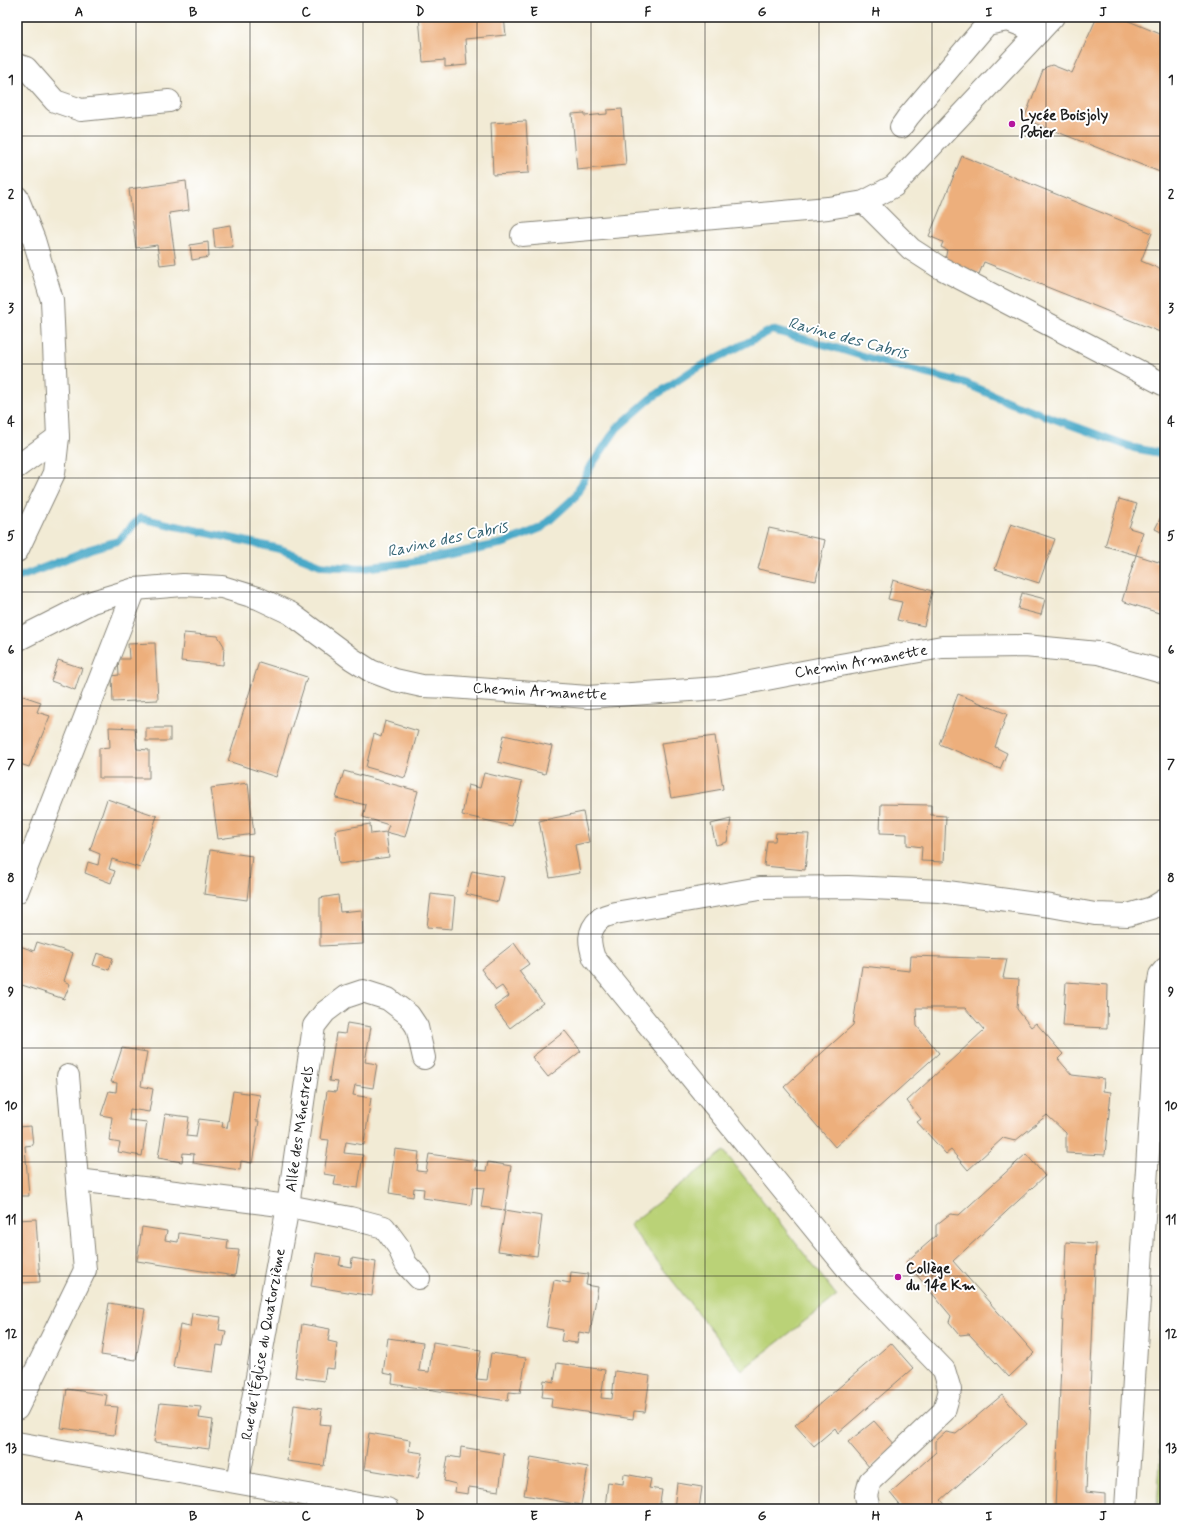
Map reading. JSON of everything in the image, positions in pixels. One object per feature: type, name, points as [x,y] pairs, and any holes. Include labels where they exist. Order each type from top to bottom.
[{"type":"street","points":[[901,128],[987,24],[1008,20],[1046,24]]},
{"type":"street","points":[[522,235],[828,208],[864,202],[894,186],[1046,24]]},
{"type":"street","points":[[17,65],[26,68],[55,101],[82,110],[169,101]]},
{"type":"street","points":[[17,197],[34,240],[52,300],[58,437],[54,473],[17,551]]},
{"type":"street","points":[[864,202],[911,249],[939,267],[1165,385]]},
{"type":"street","points":[[17,467],[58,437]]},
{"type":"street","name":"Chemin Armanette","points":[[17,640],[92,602],[135,589],[191,585],[222,587],[258,598],[290,613],[352,660],[371,671],[395,680],[422,686],[588,697],[719,688],[942,647],[1025,646],[1098,653],[1165,672]]},
{"type":"street","points":[[18,889],[135,589]]},
{"type":"street","points":[[869,1509],[866,1496],[870,1481],[944,1411],[950,1390],[944,1370],[854,1277],[594,958],[589,943],[592,930],[600,918],[615,913],[760,888],[848,887],[940,891],[1108,915],[1128,915],[1152,908],[1165,900]]},
{"type":"street","points":[[1126,1509],[1158,990],[1160,975],[1165,969]]},
{"type":"street","name":"Allée des Ménestrels","points":[[78,1180],[288,1206],[314,1026],[325,1012],[345,997],[363,991],[388,999],[409,1015],[417,1027],[424,1058]]},
{"type":"street","points":[[17,1409],[85,1270],[68,1076]]},
{"type":"street","points":[[288,1206],[350,1218],[384,1228],[398,1246],[406,1264],[419,1278]]},
{"type":"street","name":"Rue de l'Église du Quatorzième","points":[[238,1482],[288,1206]]},
{"type":"street","points":[[17,1443],[387,1509]]},
{"type":"green space","points":[[724,1151],[837,1296],[742,1370],[629,1225]]},
{"type":"green space","points":[[1165,1386],[1165,1509],[1157,1509]]},
{"type":"building","points":[[419,17],[504,17],[506,35],[465,39],[467,65],[445,67],[445,60],[423,62]]},
{"type":"building","points":[[1097,17],[1119,17],[1165,36],[1165,174],[1024,119],[1043,70],[1052,65],[1072,73]]},
{"type":"building","points":[[622,109],[626,165],[577,170],[572,114],[585,113],[585,116],[607,114],[607,110]]},
{"type":"building","points":[[526,121],[529,173],[493,175],[491,123]]},
{"type":"building","points":[[962,156],[1152,233],[1141,261],[1165,271],[1165,334],[984,262],[979,274],[945,260],[947,250],[941,247],[943,242],[929,236]]},
{"type":"building","points":[[186,181],[189,210],[169,213],[176,263],[160,265],[157,245],[136,248],[129,189]]},
{"type":"building","points":[[230,225],[233,247],[215,248],[213,228]]},
{"type":"building","points":[[208,242],[209,257],[192,260],[190,245]]},
{"type":"building","points":[[1119,499],[1137,504],[1129,528],[1143,532],[1136,555],[1105,546]]},
{"type":"building","points":[[1162,515],[1165,516],[1165,534],[1155,529]]},
{"type":"building","points":[[1011,524],[1055,539],[1039,583],[995,569]]},
{"type":"building","points":[[769,528],[825,540],[816,581],[758,569]]},
{"type":"building","points":[[1136,555],[1165,564],[1165,615],[1122,601]]},
{"type":"building","points":[[893,580],[932,591],[924,626],[897,620],[902,602],[888,599]]},
{"type":"building","points":[[1022,593],[1045,599],[1041,615],[1018,609]]},
{"type":"building","points":[[184,633],[218,636],[224,646],[223,665],[181,661]]},
{"type":"building","points":[[155,643],[158,700],[113,702],[112,676],[119,675],[118,659],[129,659],[128,644]]},
{"type":"building","points":[[58,660],[82,668],[75,690],[51,681]]},
{"type":"building","points":[[259,662],[307,677],[276,777],[228,761]]},
{"type":"building","points":[[17,694],[41,702],[37,712],[50,716],[29,767],[17,763]]},
{"type":"building","points":[[958,694],[1007,714],[995,747],[1007,753],[1000,769],[939,744]]},
{"type":"building","points":[[385,721],[418,731],[405,778],[366,767],[374,734],[381,737]]},
{"type":"building","points":[[109,727],[135,728],[137,749],[149,750],[149,778],[99,778],[99,748],[110,747]]},
{"type":"building","points":[[146,728],[170,728],[170,741],[146,741]]},
{"type":"building","points":[[504,735],[552,746],[545,774],[498,762]]},
{"type":"building","points":[[715,736],[723,789],[671,798],[661,743]]},
{"type":"building","points":[[344,771],[418,791],[405,837],[386,832],[389,825],[363,817],[366,805],[336,798]]},
{"type":"building","points":[[484,773],[522,782],[512,826],[462,815],[468,785],[480,788]]},
{"type":"building","points":[[248,783],[254,834],[218,839],[211,788]]},
{"type":"building","points":[[107,799],[157,816],[140,868],[112,859],[109,869],[115,871],[111,883],[85,873],[88,862],[98,865],[100,854],[90,850]]},
{"type":"building","points":[[881,804],[931,805],[931,815],[946,816],[944,862],[921,861],[922,847],[907,845],[907,834],[880,833]]},
{"type":"building","points":[[583,812],[589,842],[575,845],[580,873],[550,878],[539,821]]},
{"type":"building","points":[[731,819],[727,842],[716,845],[711,824]]},
{"type":"building","points":[[370,824],[371,834],[386,832],[389,857],[339,864],[335,830]]},
{"type":"building","points":[[776,833],[809,834],[805,870],[764,866],[767,841],[775,841]]},
{"type":"building","points":[[210,850],[252,856],[247,900],[204,894]]},
{"type":"building","points":[[472,871],[504,877],[498,902],[466,894]]},
{"type":"building","points":[[431,894],[455,897],[452,929],[427,927]]},
{"type":"building","points":[[338,895],[340,912],[362,910],[363,944],[320,946],[320,898]]},
{"type":"building","points":[[37,942],[73,953],[64,981],[70,984],[64,999],[22,985],[17,994],[17,945],[34,951]]},
{"type":"building","points":[[514,943],[529,964],[519,971],[543,1003],[510,1028],[494,1007],[509,996],[502,986],[496,990],[481,969]]},
{"type":"building","points":[[97,953],[113,958],[109,970],[93,965]]},
{"type":"building","points":[[911,956],[1007,959],[1003,978],[1019,979],[1017,1009],[1031,1027],[1036,1023],[1063,1054],[1058,1059],[1072,1075],[1104,1079],[1103,1091],[1111,1092],[1105,1155],[1066,1153],[1066,1133],[1047,1115],[1015,1141],[1003,1138],[968,1170],[951,1150],[946,1154],[917,1122],[921,1119],[907,1101],[984,1030],[965,1008],[916,1008],[917,1026],[939,1053],[835,1147],[784,1087],[853,1025],[862,966],[910,971]]},
{"type":"building","points":[[1066,982],[1108,985],[1107,1028],[1063,1026]]},
{"type":"building","points":[[347,1023],[371,1027],[365,1062],[377,1064],[373,1088],[355,1085],[353,1095],[371,1098],[364,1145],[346,1142],[344,1153],[363,1155],[358,1188],[334,1185],[336,1176],[324,1174],[329,1140],[320,1139],[327,1091],[336,1092],[338,1082],[329,1081],[336,1033],[345,1034]]},
{"type":"building","points":[[565,1031],[581,1051],[548,1077],[532,1057]]},
{"type":"building","points":[[122,1048],[147,1052],[141,1086],[153,1089],[149,1112],[130,1109],[129,1120],[147,1122],[142,1156],[118,1152],[120,1143],[109,1141],[112,1117],[101,1115],[109,1091],[116,1092],[117,1083],[111,1082]]},
{"type":"building","points":[[18,1059],[21,1105],[17,1105]]},
{"type":"building","points":[[233,1091],[260,1095],[256,1121],[259,1121],[252,1163],[241,1161],[240,1170],[193,1163],[194,1154],[183,1153],[182,1162],[158,1158],[165,1114],[189,1117],[186,1136],[196,1137],[199,1119],[223,1122],[222,1127],[227,1128]]},
{"type":"building","points":[[31,1126],[33,1145],[25,1146],[29,1196],[17,1196],[17,1127]]},
{"type":"building","points":[[395,1149],[419,1152],[417,1171],[426,1172],[429,1154],[477,1161],[476,1170],[486,1171],[488,1162],[511,1166],[505,1210],[481,1207],[484,1188],[473,1187],[471,1205],[423,1198],[424,1189],[414,1188],[413,1197],[389,1193]]},
{"type":"building","points":[[1026,1154],[1045,1176],[953,1261],[1034,1353],[1009,1377],[969,1334],[960,1335],[949,1322],[951,1316],[906,1262],[936,1236],[936,1225],[950,1214],[959,1215]]},
{"type":"building","points":[[505,1210],[542,1216],[537,1256],[498,1251]]},
{"type":"building","points":[[36,1219],[40,1282],[17,1283],[17,1220]]},
{"type":"building","points":[[142,1227],[167,1231],[165,1240],[178,1242],[179,1233],[228,1240],[227,1249],[239,1250],[235,1276],[137,1261]]},
{"type":"building","points":[[1066,1242],[1096,1244],[1086,1492],[1105,1494],[1105,1509],[1055,1509]]},
{"type":"building","points":[[316,1253],[341,1257],[339,1265],[351,1267],[352,1258],[376,1262],[372,1296],[311,1286]]},
{"type":"building","points":[[571,1272],[588,1274],[586,1285],[598,1287],[590,1334],[579,1332],[577,1343],[561,1341],[563,1330],[546,1327],[554,1280],[570,1283]]},
{"type":"building","points":[[109,1303],[145,1309],[136,1360],[101,1355]]},
{"type":"building","points":[[192,1313],[221,1317],[219,1330],[226,1331],[223,1346],[217,1345],[213,1372],[173,1367],[180,1325],[190,1327]]},
{"type":"building","points":[[302,1324],[330,1329],[328,1341],[337,1343],[334,1369],[326,1368],[324,1381],[295,1377]]},
{"type":"building","points":[[388,1338],[423,1343],[419,1371],[429,1372],[433,1342],[481,1350],[476,1379],[487,1380],[491,1353],[526,1358],[520,1393],[509,1392],[508,1401],[392,1384],[393,1375],[383,1373]]},
{"type":"building","points":[[891,1343],[913,1368],[838,1433],[835,1428],[814,1446],[795,1425]]},
{"type":"building","points":[[557,1363],[605,1370],[601,1398],[612,1399],[615,1371],[650,1376],[645,1412],[634,1411],[633,1419],[551,1407],[552,1398],[542,1397],[544,1380],[554,1382]]},
{"type":"building","points":[[67,1389],[107,1395],[105,1406],[118,1407],[114,1435],[61,1428]]},
{"type":"building","points":[[1002,1395],[1027,1424],[941,1500],[949,1509],[903,1509],[890,1493],[936,1452],[936,1441],[946,1432],[956,1434]]},
{"type":"building","points":[[160,1403],[201,1407],[199,1418],[213,1420],[209,1449],[154,1442]]},
{"type":"building","points":[[294,1405],[322,1409],[320,1424],[330,1425],[324,1466],[287,1461]]},
{"type":"building","points":[[874,1421],[896,1446],[870,1468],[848,1442]]},
{"type":"building","points":[[369,1433],[410,1440],[409,1451],[423,1453],[418,1478],[364,1469]]},
{"type":"building","points":[[461,1447],[504,1454],[499,1491],[469,1487],[468,1494],[455,1492],[456,1484],[444,1481],[448,1456],[460,1458]]},
{"type":"building","points":[[531,1457],[588,1467],[581,1505],[524,1495]]},
{"type":"building","points":[[624,1474],[651,1479],[649,1488],[662,1490],[659,1509],[614,1509],[605,1507],[608,1482],[623,1484]]},
{"type":"building","points":[[677,1483],[702,1487],[699,1509],[674,1509]]},
{"type":"waterway","name":"Ravine des Cabris","points":[[17,578],[90,549],[118,541],[140,518],[280,549],[323,566],[362,568],[406,563],[504,543],[541,528],[575,497],[591,466],[617,428],[650,399],[693,370],[772,330],[892,365],[965,383],[1011,403],[1134,448],[1165,454]]},
{"type":"place","name":"Lycée Boisjoly Potier","points":[[1012,124]]},
{"type":"place","name":"Collège du 14e Km","points":[[898,1277]]}]
